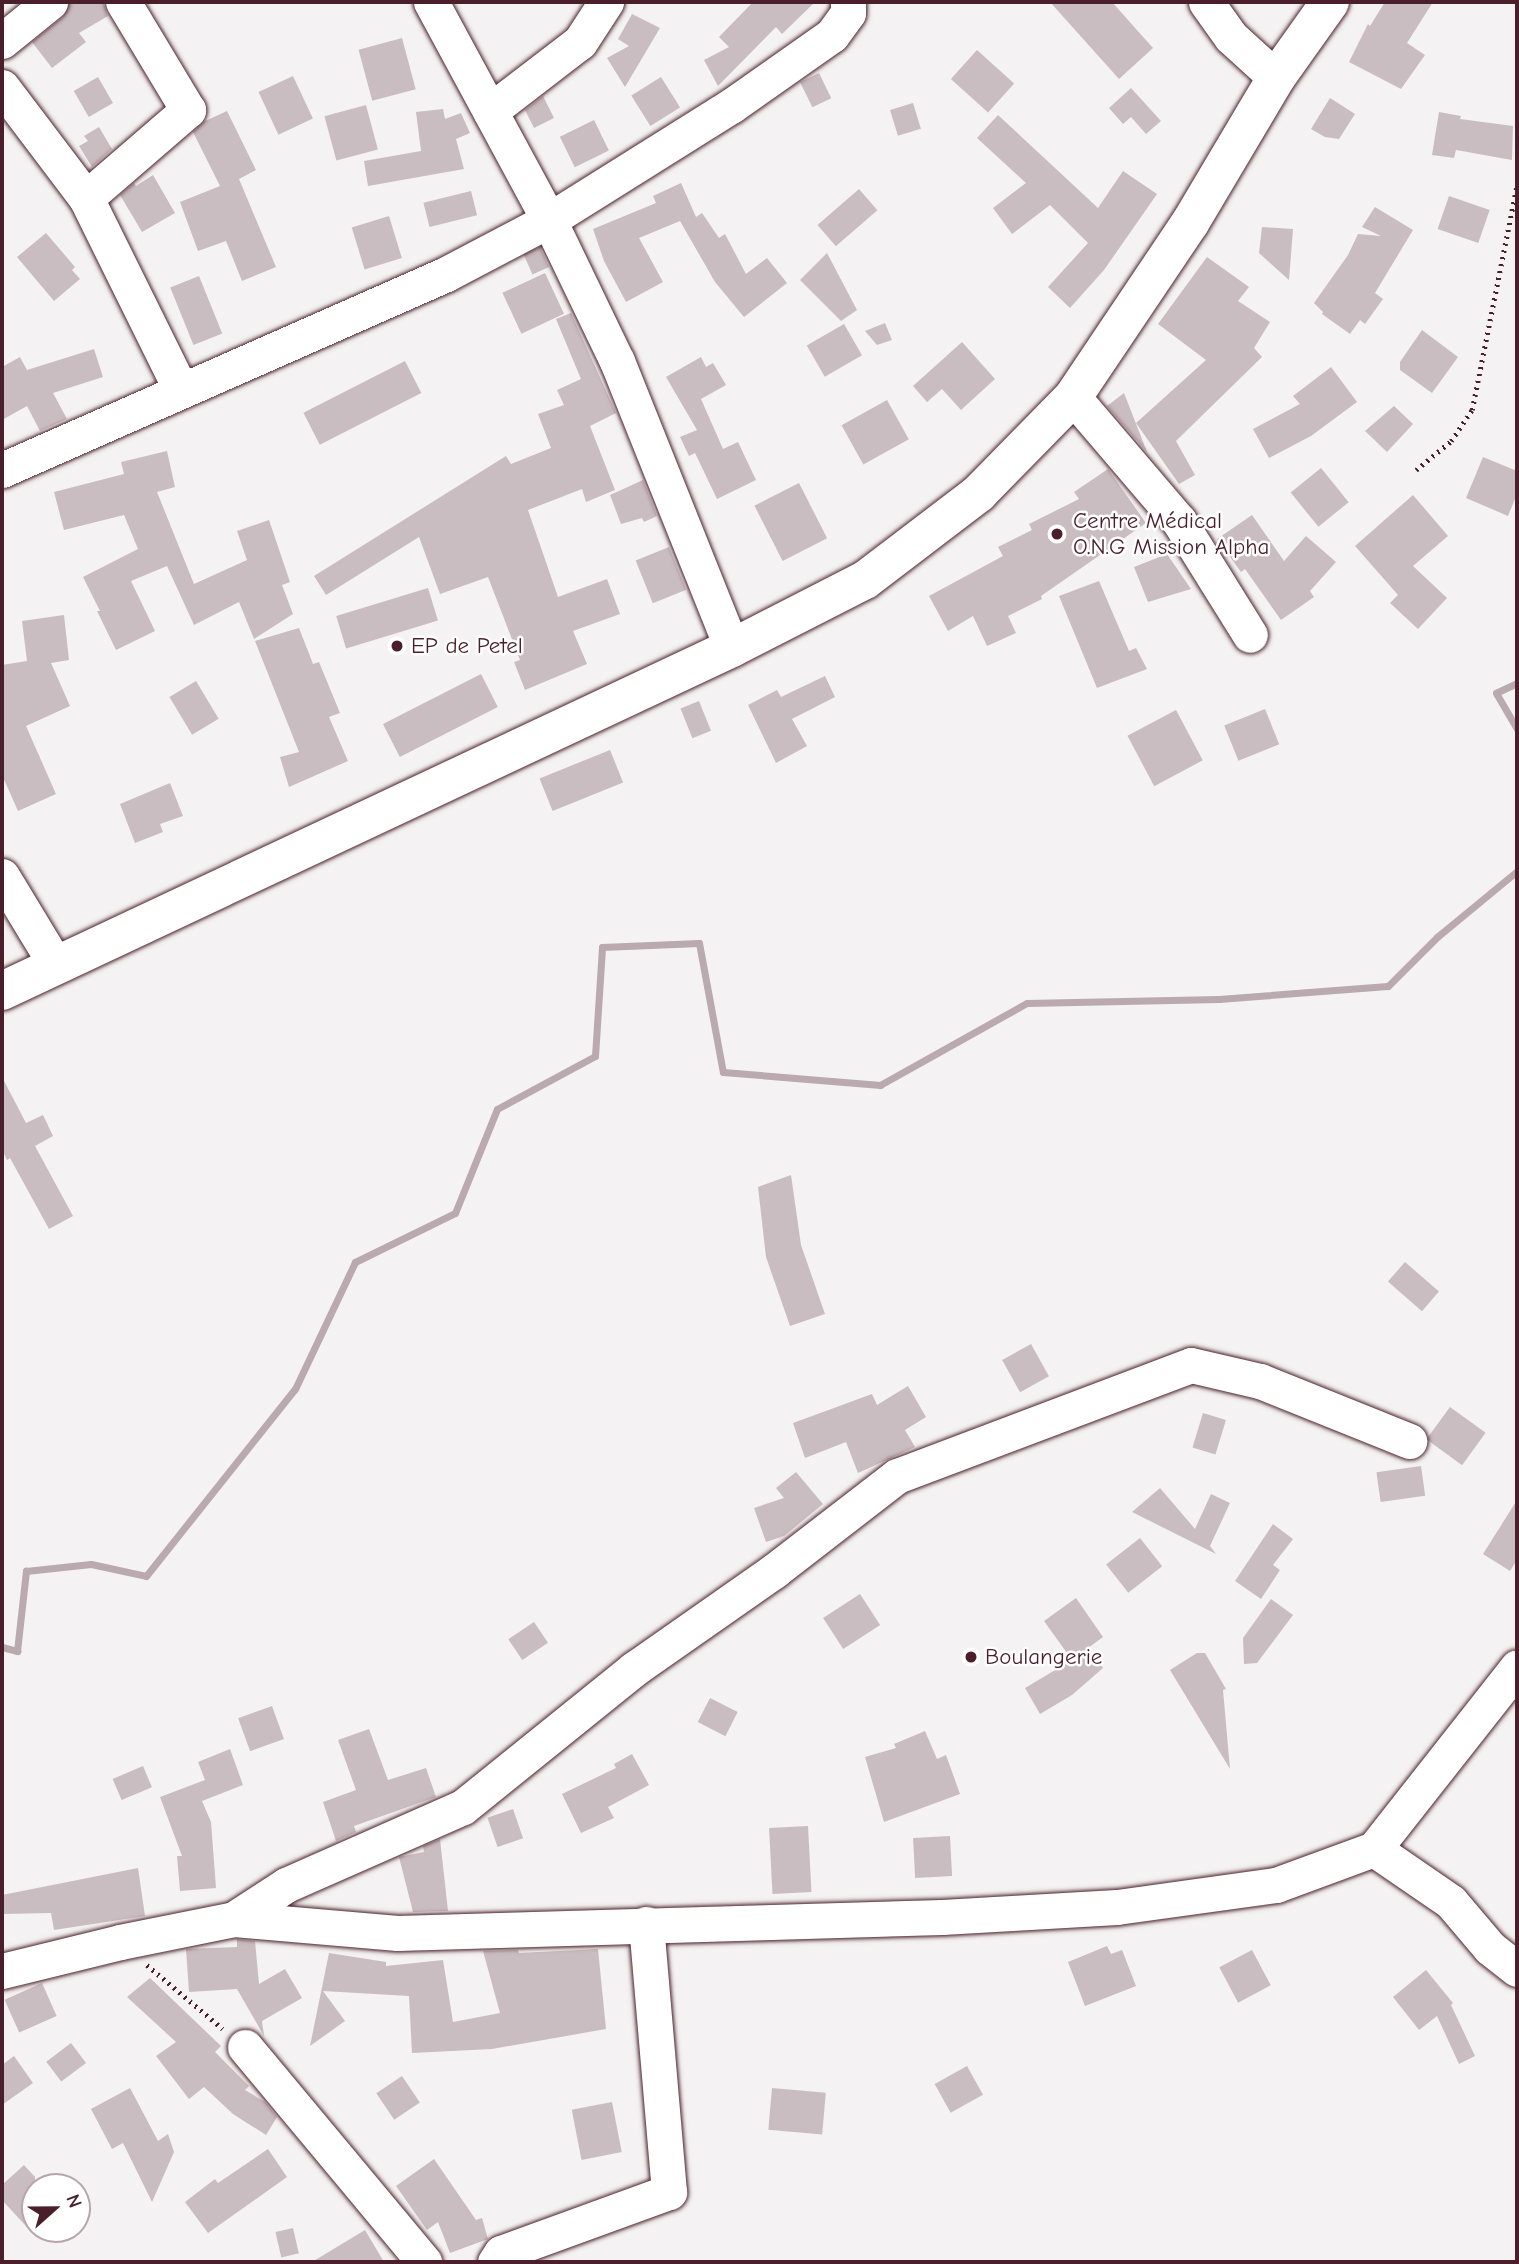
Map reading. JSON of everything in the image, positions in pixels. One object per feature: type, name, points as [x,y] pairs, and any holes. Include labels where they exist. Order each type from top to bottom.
[{"type":"highway","points":[[2,991],[732,648],[865,580],[978,493],[1073,397],[1190,223],[1276,78],[1330,2]]},
{"type":"street","points":[[2,41],[50,2]]},
{"type":"street","points":[[86,198],[188,110],[124,2]]},
{"type":"street","points":[[431,2],[549,220],[617,361],[732,648]]},
{"type":"street","points":[[490,111],[580,42],[606,2]]},
{"type":"street","points":[[2,470],[446,274],[549,220],[731,106],[832,35],[848,13],[848,2]]},
{"type":"street","points":[[1206,2],[1231,37],[1276,78]]},
{"type":"street","points":[[2,87],[86,198],[181,390]]},
{"type":"street","points":[[1073,397],[1179,521],[1250,635]]},
{"type":"street","points":[[2,876],[55,965]]},
{"type":"street","points":[[234,1919],[286,1885],[463,1807],[635,1669],[774,1571],[897,1476],[1191,1366],[1260,1381],[1409,1441]]},
{"type":"street","points":[[2,1971],[120,1942],[234,1919],[397,1933],[942,1917],[1117,1907],[1276,1885],[1374,1849],[1517,1667]]},
{"type":"street","points":[[1374,1849],[1451,1902],[1490,1948],[1517,1969]]},
{"type":"street","points":[[495,2262],[501,2253],[669,2192],[646,1924]]},
{"type":"street","points":[[245,2047],[424,2262]]},
{"type":"path","points":[[1416,470],[1451,441],[1472,410],[1517,185]]},
{"type":"path","points":[[120,1942],[245,2047]]},
{"type":"building","points":[[70,2],[103,2],[108,16],[79,33],[86,42],[52,68],[32,42],[63,17]]},
{"type":"building","points":[[753,2],[815,2],[782,34],[776,27],[718,86],[704,60],[729,47],[719,37]]},
{"type":"building","points":[[1050,2],[1112,2],[1153,48],[1119,79]]},
{"type":"building","points":[[1385,2],[1433,2],[1407,43],[1425,55],[1401,89],[1349,62],[1368,24],[1370,26]]},
{"type":"building","points":[[632,14],[660,28],[625,87],[607,58],[629,46],[618,39]]},
{"type":"building","points":[[402,38],[416,89],[372,101],[359,50]]},
{"type":"building","points":[[977,50],[1014,83],[988,112],[951,79]]},
{"type":"building","points":[[819,73],[831,98],[812,107],[800,82]]},
{"type":"building","points":[[293,76],[313,119],[278,135],[259,92]]},
{"type":"building","points":[[98,77],[113,103],[89,117],[74,91]]},
{"type":"building","points":[[661,77],[680,108],[650,126],[631,96]]},
{"type":"building","points":[[1131,88],[1161,121],[1146,134],[1131,117],[1123,124],[1109,108]]},
{"type":"building","points":[[543,96],[554,118],[534,128],[525,110]]},
{"type":"building","points":[[1330,98],[1355,114],[1339,139],[1325,137],[1311,129]]},
{"type":"building","points":[[913,103],[921,129],[898,136],[890,110]]},
{"type":"building","points":[[366,105],[378,149],[336,161],[324,116]]},
{"type":"building","points":[[443,109],[445,119],[461,113],[470,133],[456,139],[464,169],[368,186],[364,161],[421,151],[416,112]]},
{"type":"building","points":[[227,111],[256,170],[239,179],[276,267],[242,281],[226,241],[198,251],[180,202],[220,186],[193,132],[203,122]]},
{"type":"building","points":[[1439,112],[1461,116],[1460,119],[1513,126],[1512,160],[1456,150],[1454,158],[1432,155]]},
{"type":"building","points":[[998,115],[1098,208],[1123,171],[1157,194],[1104,270],[1070,308],[1048,287],[1088,243],[1050,205],[1012,234],[993,208],[1026,183],[977,138]]},
{"type":"building","points":[[594,120],[609,151],[575,167],[560,137]]},
{"type":"building","points":[[99,127],[112,149],[92,167],[79,146],[88,141],[84,136]]},
{"type":"building","points":[[153,175],[175,213],[142,232],[120,195],[134,183],[136,186]]},
{"type":"building","points":[[681,183],[696,217],[702,213],[719,238],[725,234],[746,274],[767,258],[787,283],[744,317],[715,282],[680,221],[639,238],[663,282],[626,302],[604,261],[593,229],[656,203],[653,196]]},
{"type":"building","points":[[859,189],[877,210],[836,246],[817,225]]},
{"type":"building","points":[[471,191],[477,215],[430,227],[423,203]]},
{"type":"building","points":[[1449,196],[1490,210],[1478,243],[1438,229]]},
{"type":"building","points":[[1375,207],[1413,230],[1375,293],[1383,299],[1365,324],[1360,320],[1350,334],[1322,314],[1314,303],[1348,255],[1358,234],[1381,236],[1362,227]]},
{"type":"building","points":[[389,216],[402,258],[365,269],[352,227]]},
{"type":"building","points":[[1262,227],[1293,229],[1289,280],[1259,253]]},
{"type":"building","points":[[46,233],[75,267],[72,270],[80,279],[54,301],[17,257]]},
{"type":"building","points":[[540,247],[549,267],[533,274],[524,254]]},
{"type":"building","points":[[827,253],[857,310],[841,321],[800,280]]},
{"type":"building","points":[[1207,257],[1249,287],[1238,301],[1270,322],[1254,348],[1262,357],[1176,441],[1195,475],[1179,484],[1136,423],[1206,360],[1158,324]]},
{"type":"building","points":[[545,273],[564,314],[521,334],[502,293]]},
{"type":"building","points":[[199,276],[222,333],[193,345],[170,288]]},
{"type":"building","points":[[571,313],[616,413],[590,426],[615,490],[586,502],[582,489],[528,510],[558,597],[607,579],[620,614],[573,631],[587,664],[525,690],[514,662],[520,660],[488,577],[440,594],[419,537],[326,595],[314,576],[506,456],[511,464],[551,448],[538,414],[564,405],[557,390],[581,379],[556,319]]},
{"type":"building","points":[[885,323],[892,340],[877,345],[865,331]]},
{"type":"building","points":[[844,324],[862,355],[825,377],[807,346]]},
{"type":"building","points":[[1422,330],[1458,357],[1432,393],[1400,370],[1400,362]]},
{"type":"building","points":[[962,342],[995,379],[961,410],[942,389],[927,402],[913,386]]},
{"type":"building","points":[[94,349],[103,377],[53,393],[67,419],[40,431],[27,406],[2,420],[2,367],[20,357],[27,370]]},
{"type":"building","points":[[701,357],[706,367],[713,363],[726,385],[701,399],[723,449],[738,442],[756,480],[717,499],[695,453],[689,456],[680,437],[697,430],[666,377]]},
{"type":"building","points":[[405,361],[421,393],[320,445],[303,413]]},
{"type":"building","points":[[1331,367],[1357,402],[1311,436],[1269,458],[1253,429],[1300,404],[1293,396]]},
{"type":"building","points":[[1124,393],[1147,452],[1107,406]]},
{"type":"building","points":[[887,400],[909,439],[863,465],[842,425]]},
{"type":"building","points":[[1394,406],[1413,424],[1387,452],[1365,431]]},
{"type":"building","points":[[167,451],[175,487],[157,492],[194,584],[247,560],[237,531],[269,520],[290,582],[282,585],[293,614],[254,639],[239,602],[194,625],[167,566],[131,581],[155,631],[116,650],[97,611],[100,611],[83,577],[138,549],[124,515],[64,530],[54,492],[124,474],[121,462]]},
{"type":"building","points":[[1483,457],[1517,471],[1517,494],[1508,516],[1466,498]]},
{"type":"building","points":[[1321,468],[1349,502],[1318,527],[1291,493]]},
{"type":"building","points":[[1108,469],[1146,523],[1041,596],[1042,599],[1008,616],[1016,633],[987,646],[973,616],[948,631],[929,596],[1003,556],[998,547],[1032,530],[1029,524],[1079,499],[1074,492]]},
{"type":"building","points":[[643,480],[657,516],[644,522],[642,518],[621,524],[610,495]]},
{"type":"building","points":[[799,483],[827,538],[783,561],[754,506]]},
{"type":"building","points":[[1413,495],[1448,536],[1413,566],[1447,598],[1418,629],[1390,603],[1398,595],[1355,546]]},
{"type":"building","points":[[1252,515],[1284,561],[1306,536],[1336,562],[1310,591],[1314,597],[1281,620],[1245,569],[1241,572],[1217,539]]},
{"type":"building","points":[[669,547],[686,590],[653,603],[636,560]]},
{"type":"building","points":[[1167,554],[1191,589],[1148,602],[1134,567]]},
{"type":"building","points":[[1099,581],[1129,651],[1136,648],[1147,669],[1097,688],[1059,596]]},
{"type":"building","points":[[428,588],[438,621],[346,649],[336,616]]},
{"type":"building","points":[[64,615],[69,660],[51,663],[70,706],[26,726],[56,794],[18,811],[2,775],[2,665],[27,661],[22,621]]},
{"type":"building","points":[[299,628],[313,664],[319,662],[340,713],[329,717],[348,761],[289,787],[280,757],[299,752],[255,641]]},
{"type":"building","points":[[481,674],[498,707],[400,757],[383,724]]},
{"type":"building","points":[[825,676],[835,697],[792,719],[807,746],[776,763],[748,705],[777,690],[781,697]]},
{"type":"building","points":[[196,681],[219,719],[192,735],[169,697]]},
{"type":"building","points":[[699,701],[711,731],[692,738],[680,708]]},
{"type":"building","points":[[1265,709],[1279,744],[1238,761],[1224,725]]},
{"type":"building","points":[[1176,710],[1203,760],[1154,786],[1127,736]]},
{"type":"building","points":[[610,750],[623,782],[553,811],[540,778]]},
{"type":"building","points":[[170,783],[183,816],[160,824],[163,832],[135,843],[120,804]]},
{"type":"building","points":[[2,1077],[26,1123],[43,1115],[53,1136],[35,1146],[73,1216],[49,1229],[10,1158],[7,1160],[2,1149]]},
{"type":"building","points":[[791,1175],[801,1245],[825,1314],[790,1326],[766,1257],[758,1187]]},
{"type":"building","points":[[1405,1262],[1439,1292],[1422,1311],[1388,1282]]},
{"type":"building","points":[[1031,1344],[1049,1376],[1020,1392],[1002,1360]]},
{"type":"building","points":[[908,1386],[926,1417],[905,1430],[915,1447],[858,1473],[846,1442],[805,1458],[793,1423],[872,1394],[877,1405]]},
{"type":"building","points":[[1450,1407],[1486,1433],[1462,1465],[1426,1439]]},
{"type":"building","points":[[1203,1413],[1226,1420],[1215,1454],[1192,1447]]},
{"type":"building","points":[[1421,1466],[1425,1496],[1381,1502],[1376,1472]]},
{"type":"building","points":[[796,1472],[823,1504],[784,1536],[766,1542],[754,1508],[784,1498],[776,1488]]},
{"type":"building","points":[[1160,1488],[1195,1529],[1211,1494],[1230,1503],[1210,1546],[1216,1554],[1132,1512]]},
{"type":"building","points":[[1517,1500],[1517,1560],[1510,1571],[1483,1554]]},
{"type":"building","points":[[1273,1524],[1293,1539],[1273,1565],[1280,1570],[1261,1599],[1235,1581]]},
{"type":"building","points":[[1140,1538],[1162,1566],[1128,1593],[1106,1564]]},
{"type":"building","points":[[860,1594],[880,1625],[843,1649],[823,1618]]},
{"type":"building","points":[[1076,1598],[1103,1637],[1088,1648],[1103,1668],[1072,1695],[1040,1714],[1025,1688],[1072,1660],[1044,1621]]},
{"type":"building","points":[[1271,1599],[1293,1615],[1257,1663],[1244,1664],[1243,1638]]},
{"type":"building","points":[[534,1622],[548,1643],[522,1660],[508,1639]]},
{"type":"building","points":[[1197,1653],[1205,1653],[1226,1689],[1223,1690],[1230,1769],[1170,1670]]},
{"type":"building","points":[[710,1698],[738,1712],[725,1736],[698,1722]]},
{"type":"building","points":[[272,1706],[284,1739],[250,1751],[238,1718]]},
{"type":"building","points":[[369,1729],[388,1780],[426,1768],[436,1797],[354,1826],[356,1832],[336,1841],[323,1802],[356,1790],[338,1740]]},
{"type":"building","points":[[925,1731],[937,1759],[946,1755],[960,1794],[884,1822],[865,1757],[896,1748],[894,1744]]},
{"type":"building","points":[[230,1749],[243,1785],[202,1801],[211,1822],[216,1888],[180,1891],[177,1856],[182,1856],[160,1797],[205,1780],[198,1762]]},
{"type":"building","points":[[632,1754],[649,1785],[608,1807],[614,1818],[581,1833],[562,1794],[616,1768],[614,1764]]},
{"type":"building","points":[[143,1766],[152,1787],[122,1800],[113,1779]]},
{"type":"building","points":[[513,1809],[523,1838],[498,1847],[487,1818]]},
{"type":"building","points":[[808,1826],[811,1892],[773,1894],[769,1828]]},
{"type":"building","points":[[950,1836],[952,1876],[915,1878],[913,1838]]},
{"type":"building","points":[[440,1839],[448,1911],[413,1912],[399,1857],[424,1852],[423,1846]]},
{"type":"building","points":[[138,1868],[145,1916],[54,1930],[51,1913],[2,1914],[2,1895]]},
{"type":"building","points":[[237,1939],[255,1941],[259,1984],[285,1969],[302,1998],[262,2021],[264,2036],[237,1989],[189,1992],[186,1949],[237,1947]]},
{"type":"building","points":[[1107,1946],[1111,1954],[1122,1950],[1136,1986],[1085,2006],[1068,1962]]},
{"type":"building","points":[[598,1949],[606,2029],[492,2049],[412,2053],[409,1996],[323,1991],[345,2021],[310,2046],[329,1953],[386,1962],[386,1966],[443,1960],[453,2022],[500,2013],[483,1951],[518,1950],[519,1953]]},
{"type":"building","points":[[1252,1950],[1271,1985],[1238,2003],[1219,1967]]},
{"type":"building","points":[[1426,1970],[1453,2003],[1451,2005],[1475,2056],[1459,2064],[1437,2016],[1419,2030],[1393,1997]]},
{"type":"building","points":[[150,1978],[221,2046],[215,2052],[249,2086],[245,2090],[265,2102],[277,2117],[266,2135],[233,2114],[204,2087],[189,2099],[156,2056],[176,2042],[127,1997]]},
{"type":"building","points":[[42,1983],[57,2016],[19,2033],[5,2000]]},
{"type":"building","points":[[71,2043],[86,2063],[61,2082],[46,2062]]},
{"type":"building","points":[[14,2056],[33,2083],[2,2105],[2,2065]]},
{"type":"building","points":[[967,2066],[983,2095],[951,2113],[935,2084]]},
{"type":"building","points":[[402,2076],[420,2103],[394,2120],[376,2093]]},
{"type":"building","points":[[130,2088],[158,2141],[168,2134],[174,2152],[152,2202],[123,2143],[112,2149],[91,2109]]},
{"type":"building","points":[[772,2088],[826,2093],[822,2135],[768,2130]]},
{"type":"building","points":[[612,2102],[622,2152],[581,2160],[572,2110]]},
{"type":"building","points":[[268,2149],[287,2177],[208,2233],[185,2202],[215,2179],[218,2183]]},
{"type":"building","points":[[434,2159],[476,2220],[482,2218],[488,2239],[450,2253],[438,2222],[427,2230],[396,2186]]},
{"type":"building","points":[[24,2165],[31,2173],[21,2173],[21,2221],[2,2200],[2,2185]]},
{"type":"building","points":[[293,2228],[299,2253],[281,2257],[275,2232]]},
{"type":"building","points":[[365,2230],[384,2262],[312,2262]]},
{"type":"waterway","points":[[1517,683],[1496,693],[1517,729]]},
{"type":"waterway","points":[[2,1647],[17,1651],[26,1571],[91,1564],[146,1576],[295,1389],[355,1262],[455,1213],[497,1109],[595,1056],[602,947],[699,943],[723,1072],[880,1085],[1027,1003],[1219,999],[1388,986],[1437,937],[1517,871]]},
{"type":"place","name":"Centre Médical O.N.G Mission Alpha","points":[[1057,534]]},
{"type":"place","name":"EP de Petel","points":[[397,646]]},
{"type":"place","name":"Boulangerie","points":[[971,1657]]}]
